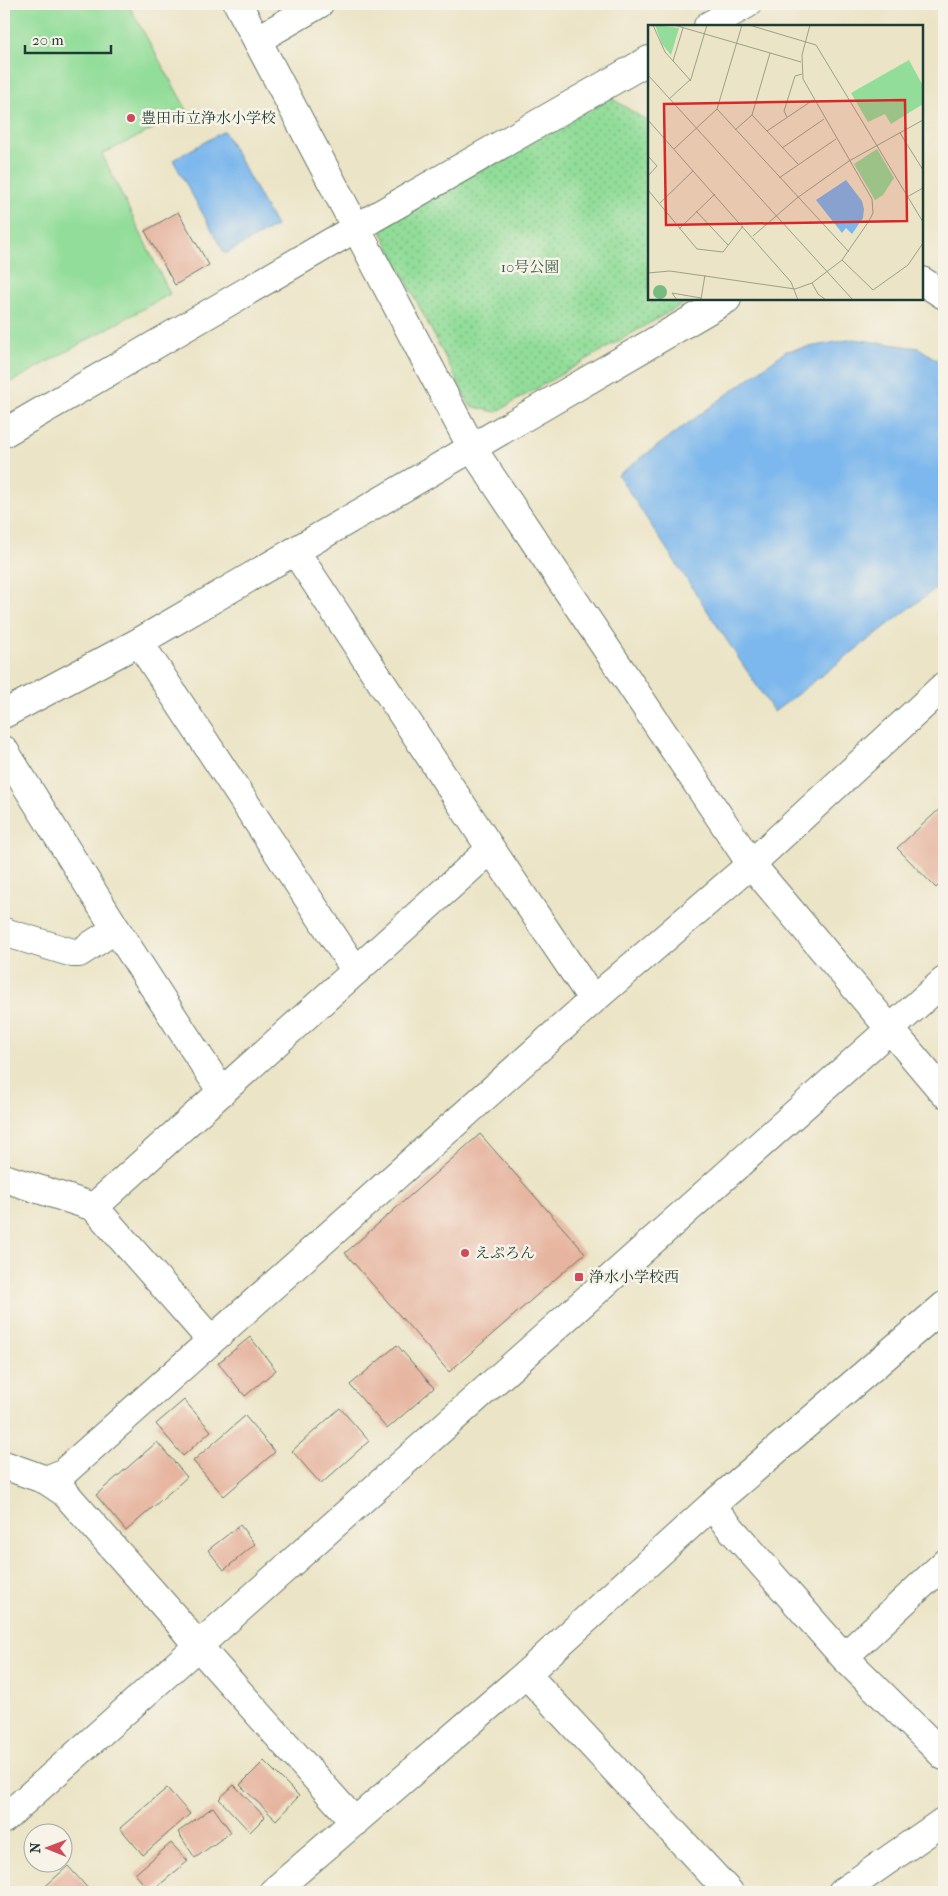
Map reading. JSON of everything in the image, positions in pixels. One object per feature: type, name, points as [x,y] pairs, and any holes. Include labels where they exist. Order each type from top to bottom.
[{"type":"street","points":[[238,4],[472,448],[751,864],[944,1093]]},
{"type":"street","points":[[257,40],[320,4]]},
{"type":"street","points":[[710,25],[747,4]]},
{"type":"street","points":[[4,433],[648,61]]},
{"type":"street","points":[[923,282],[944,295]]},
{"type":"street","points":[[4,714],[139,642],[724,300]]},
{"type":"street","points":[[296,551],[491,849],[593,1000]]},
{"type":"street","points":[[139,642],[356,970]]},
{"type":"street","points":[[46,1480],[63,1473],[593,1000],[751,864],[944,686]]},
{"type":"street","points":[[4,750],[116,929],[222,1092]]},
{"type":"street","points":[[94,1207],[491,849]]},
{"type":"street","points":[[4,932],[73,953],[79,953],[116,929]]},
{"type":"street","points":[[4,1819],[944,981]]},
{"type":"street","points":[[4,1178],[94,1207],[211,1340]]},
{"type":"street","points":[[273,1892],[526,1674],[711,1506],[944,1306]]},
{"type":"street","points":[[4,1465],[46,1480],[64,1492],[355,1822]]},
{"type":"street","points":[[711,1506],[844,1657],[944,1756]]},
{"type":"street","points":[[844,1657],[944,1564]]},
{"type":"street","points":[[526,1674],[729,1892]]},
{"type":"street","points":[[842,1892],[944,1821]]},
{"type":"green space","points":[[4,4],[128,4],[188,112],[102,154],[170,294],[4,386]]},
{"type":"green space","name":"10号公園","points":[[608,96],[648,121],[648,300],[689,300],[496,412],[470,406],[380,229]]},
{"type":"water","points":[[224,131],[276,226],[225,254],[173,160]]},
{"type":"water","points":[[854,339],[919,348],[944,365],[944,582],[774,712],[618,475],[786,351]]},
{"type":"building","points":[[178,212],[209,265],[175,285],[145,231]]},
{"type":"building","points":[[944,805],[944,880],[936,888],[897,848]]},
{"type":"building","name":"えぷろん","points":[[480,1134],[585,1253],[449,1372],[345,1253]]},
{"type":"building","points":[[250,1337],[276,1370],[245,1396],[218,1363]]},
{"type":"building","points":[[397,1345],[434,1388],[387,1429],[350,1385]]},
{"type":"building","points":[[184,1400],[211,1431],[183,1456],[156,1424]]},
{"type":"building","points":[[340,1408],[369,1441],[321,1484],[292,1451]]},
{"type":"building","points":[[245,1416],[275,1452],[224,1496],[193,1461]]},
{"type":"building","points":[[157,1442],[187,1477],[126,1531],[96,1495]]},
{"type":"building","points":[[240,1525],[255,1544],[224,1570],[208,1550]]},
{"type":"building","points":[[264,1761],[299,1796],[276,1820],[240,1785]]},
{"type":"building","points":[[234,1785],[265,1817],[250,1832],[219,1799]]},
{"type":"building","points":[[167,1788],[190,1814],[143,1855],[120,1828]]},
{"type":"building","points":[[213,1807],[231,1832],[195,1858],[178,1832]]},
{"type":"building","points":[[171,1843],[188,1861],[151,1892],[135,1874]]},
{"type":"building","points":[[72,1871],[91,1892],[39,1892],[59,1874],[72,1874]]},
{"type":"place","name":"豊田市立浄水小学校","points":[[131,118]]},
{"type":"place","name":"えぷろん","points":[[465,1253]]},
{"type":"place","name":"浄水小学校西","points":[[579,1277]]}]
